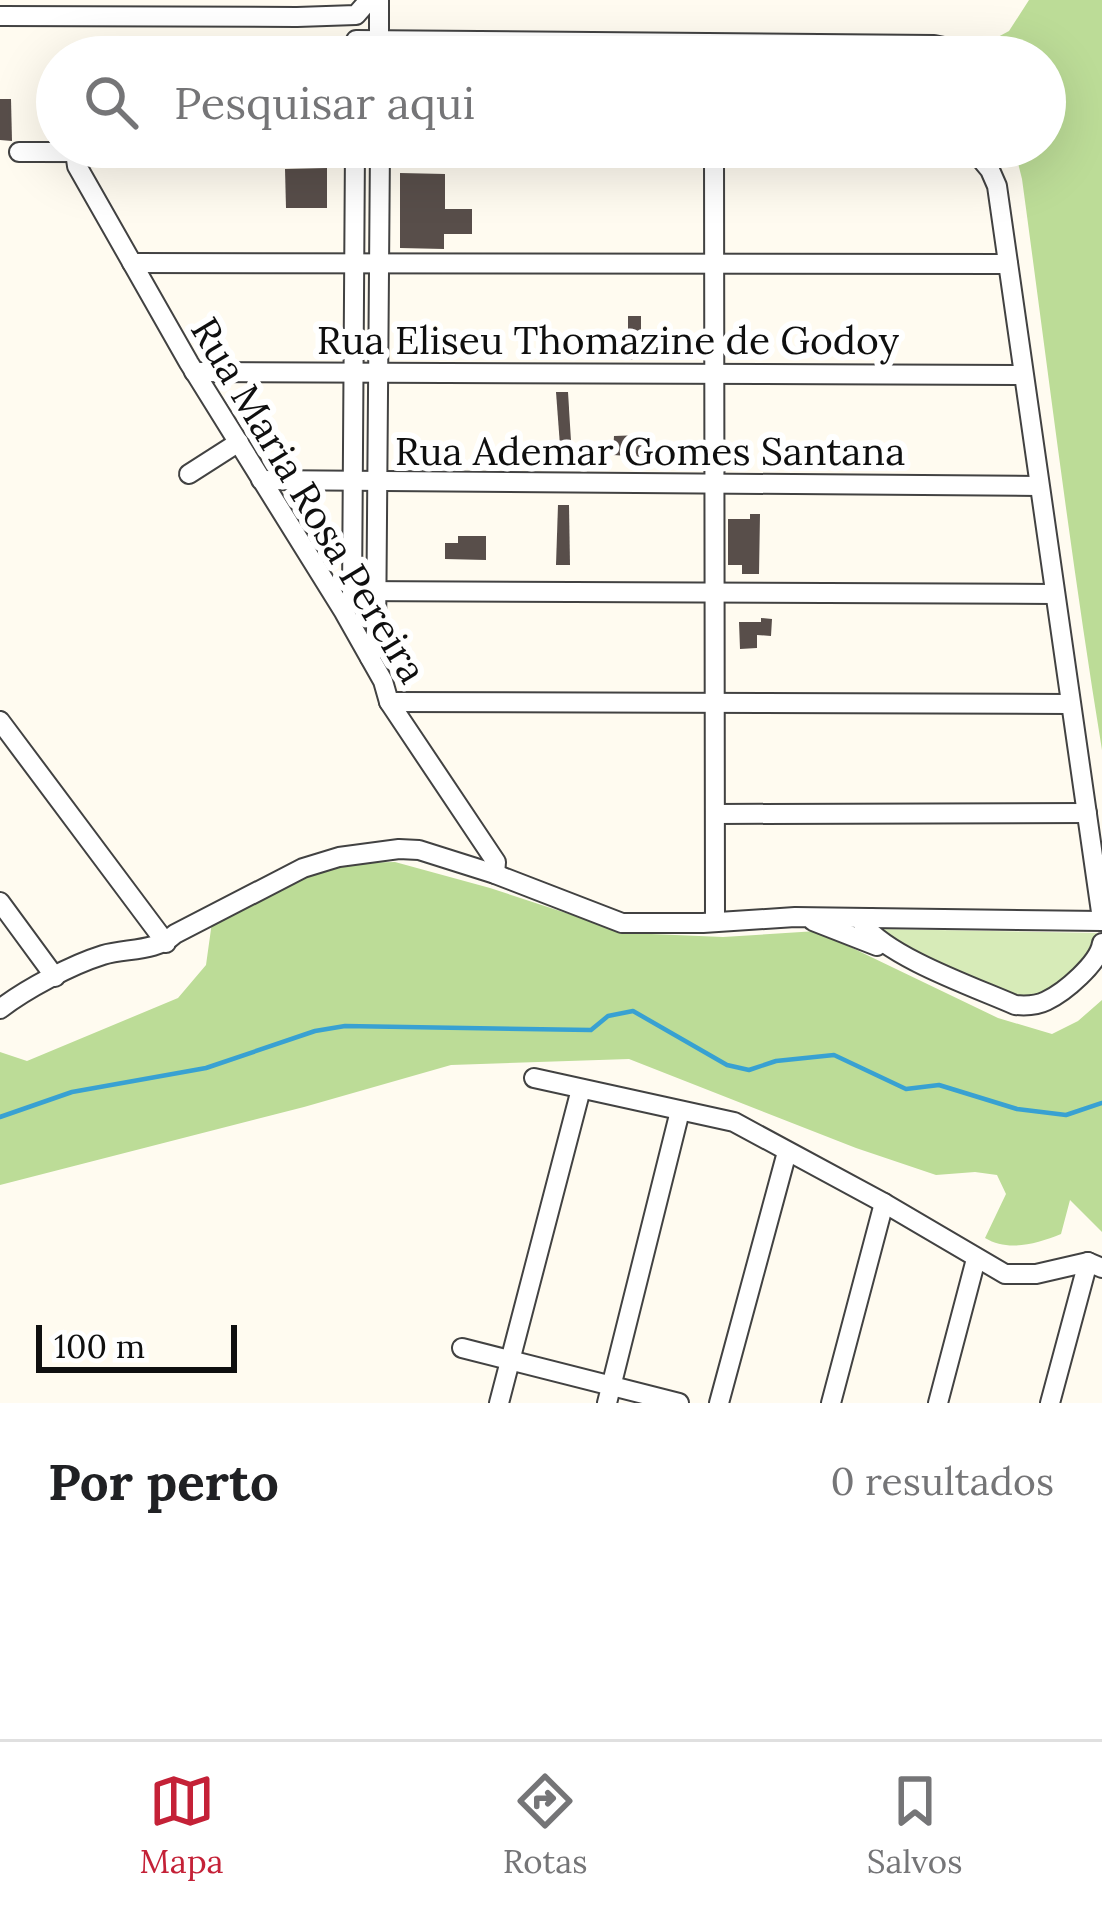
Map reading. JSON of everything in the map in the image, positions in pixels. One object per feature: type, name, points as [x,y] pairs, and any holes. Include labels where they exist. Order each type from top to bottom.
[{"type":"street","points":[[379,0],[379,36]]},
{"type":"street","points":[[0,16],[363,7]]},
{"type":"street","points":[[19,152],[36,152]]},
{"type":"street","name":"Rua Maria Rosa Pereira","points":[[78,168],[194,372],[344,612],[383,681],[389,702],[496,862],[495,874]]},
{"type":"street","points":[[344,612],[353,591],[355,168]]},
{"type":"street","points":[[370,658],[376,642],[381,168]]},
{"type":"street","points":[[714,168],[715,922]]},
{"type":"street","points":[[0,1009],[102,955],[166,943],[303,868],[378,850],[419,850],[622,923],[806,917],[1102,920],[997,186],[988,168]]},
{"type":"street","points":[[132,263],[1008,264]]},
{"type":"street","name":"Rua Eliseu Thomazine de Godoy","points":[[194,372],[1022,375]]},
{"type":"street","points":[[189,474],[239,442]]},
{"type":"street","name":"Rua Ademar Gomes Santana","points":[[261,480],[1039,486]]},
{"type":"street","points":[[353,591],[1054,594]]},
{"type":"street","points":[[389,702],[1070,704]]},
{"type":"street","points":[[0,721],[166,943]]},
{"type":"street","points":[[716,814],[1087,813]]},
{"type":"street","points":[[0,902],[56,976]]},
{"type":"street","points":[[806,917],[1015,1005],[1049,1000],[1100,956],[1102,943]]},
{"type":"street","points":[[871,918],[863,924],[868,931],[898,952]]},
{"type":"street","points":[[534,1078],[734,1122],[1005,1274],[1095,1265],[1050,1403]]},
{"type":"street","points":[[499,1403],[581,1089]]},
{"type":"street","points":[[609,1394],[680,1111]]},
{"type":"street","points":[[719,1403],[787,1151]]},
{"type":"street","points":[[831,1403],[884,1203]]},
{"type":"street","points":[[938,1403],[976,1259]]},
{"type":"street","points":[[462,1348],[609,1394],[679,1403]]},
{"type":"green space","points":[[1029,0],[1102,0],[1102,750],[1019,168],[1066,168],[1066,36],[1000,36],[1009,31]]},
{"type":"green space","points":[[395,862],[627,933],[723,937],[817,931],[998,1018],[1052,1034],[1078,1021],[1102,1000],[1102,1232],[1070,1200],[1061,1234],[1022,1245],[994,1242],[985,1238],[1006,1194],[997,1175],[936,1175],[629,1059],[451,1065],[0,1185],[0,1052],[27,1061],[178,998],[206,965],[212,922],[317,873],[356,863]]},
{"type":"green space","points":[[877,932],[1097,933],[1088,956],[1069,978],[1044,993],[1019,998],[879,941]]},
{"type":"building","points":[[0,99],[11,99],[12,141],[0,140]]},
{"type":"building","points":[[327,168],[327,208],[286,208],[285,169]]},
{"type":"building","points":[[400,173],[445,174],[445,209],[472,209],[472,234],[444,234],[444,249],[400,248]]},
{"type":"building","points":[[628,316],[641,316],[641,360],[628,360]]},
{"type":"building","points":[[556,392],[568,392],[572,458],[561,459]]},
{"type":"building","points":[[642,435],[643,457],[613,455],[614,436]]},
{"type":"building","points":[[558,505],[569,505],[570,565],[556,565]]},
{"type":"building","points":[[750,514],[760,514],[759,574],[742,574],[742,565],[728,565],[728,519],[750,519]]},
{"type":"building","points":[[458,536],[486,536],[486,560],[445,559],[445,543],[458,543]]},
{"type":"building","points":[[761,618],[772,619],[771,636],[757,635],[757,648],[740,649],[739,622],[761,622]]},
{"type":"waterway","points":[[0,1117],[72,1092],[206,1068],[315,1031],[345,1026],[591,1030],[608,1016],[633,1011],[727,1065],[749,1070],[776,1061],[834,1055],[906,1089],[939,1085],[1017,1109],[1066,1115],[1102,1103]]}]
